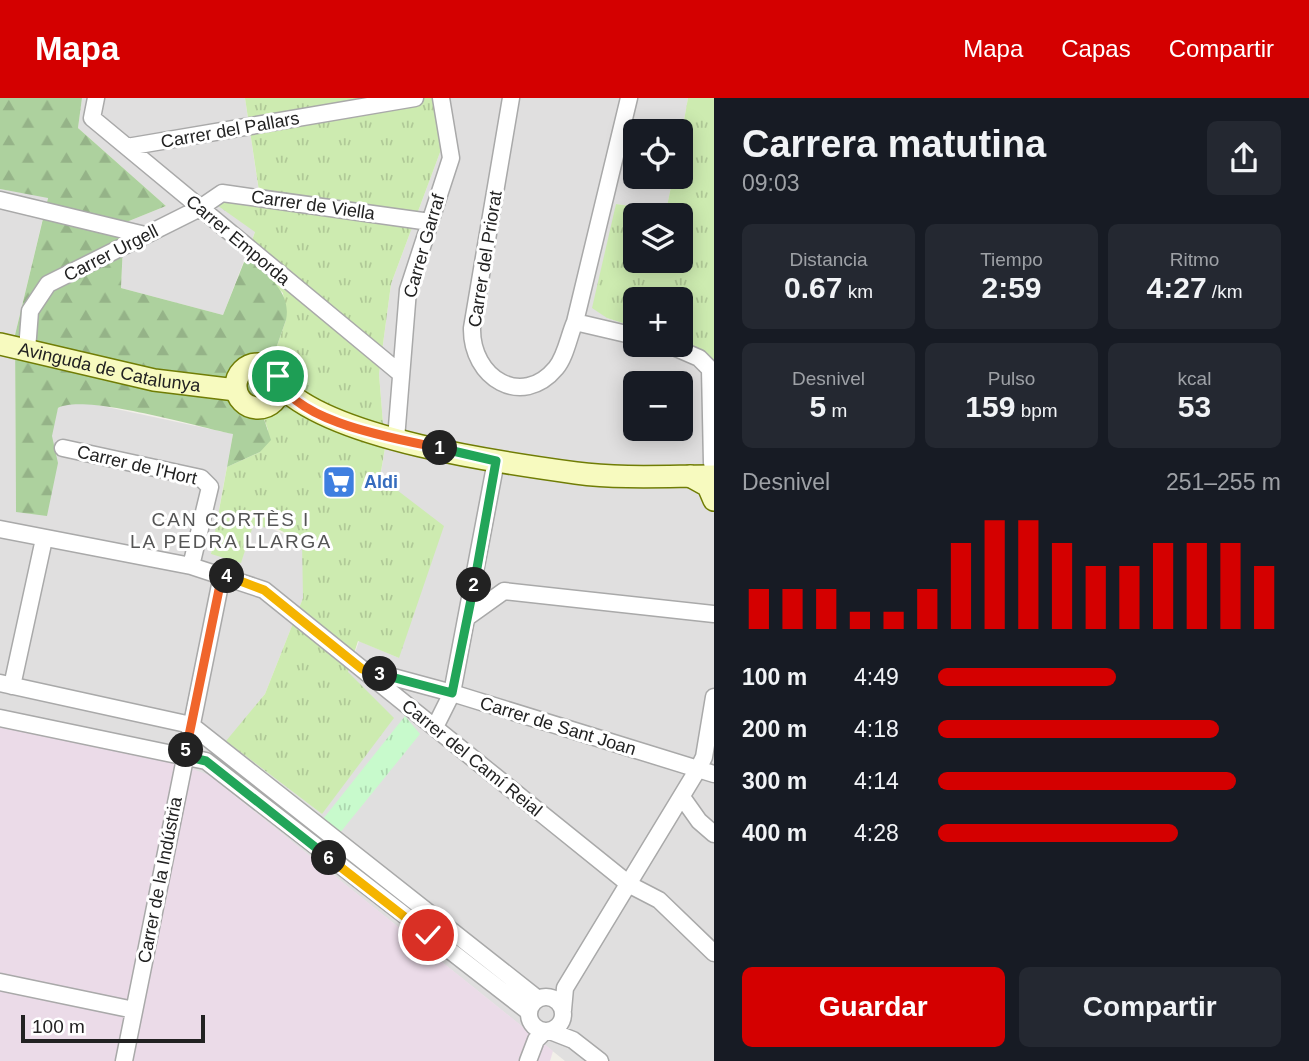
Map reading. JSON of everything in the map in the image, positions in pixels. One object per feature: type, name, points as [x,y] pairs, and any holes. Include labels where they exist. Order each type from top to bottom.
[{"type":"street","name":"Carrer Emporda","points":[[96,98],[92,118],[401,374]]},
{"type":"street","name":"Carrer del Pallars","points":[[127,147],[415,98]]},
{"type":"street","name":"Carrer Garraf","points":[[396,439],[408,290],[451,158],[441,98]]},
{"type":"street","name":"Carrer del Priorat","points":[[511,98],[472,328],[476,359],[486,373],[508,384],[541,381],[559,364],[575,321],[628,98]]},
{"type":"street","name":"Carrer de Viella","points":[[200,208],[222,193],[430,222]]},
{"type":"street","points":[[0,200],[145,235]]},
{"type":"street","name":"Carrer Urgell","points":[[12,349],[30,311],[48,284],[200,208]]},
{"type":"street","points":[[575,321],[623,333]]},
{"type":"street","name":"Avinguda de Catalunya","points":[[12,349],[154,380],[232,383]]},
{"type":"street","points":[[693,355],[710,369],[714,470]]},
{"type":"street","points":[[282,395],[266,407],[247,405],[232,383],[253,364],[263,364],[272,368],[282,395],[340,423],[396,439],[496,461],[622,476],[690,476],[714,470]]},
{"type":"street","name":"Carrer de l'Hort","points":[[63,448],[201,478],[208,482],[210,487],[191,566]]},
{"type":"street","points":[[435,727],[452,693],[469,617],[496,461]]},
{"type":"street","points":[[560,470],[578,465],[620,464],[644,470],[714,470]]},
{"type":"street","points":[[690,476],[708,486],[714,500]]},
{"type":"street","name":"Carrer del Camí Reial","points":[[0,529],[191,566],[264,590],[630,885],[659,900],[714,953]]},
{"type":"street","points":[[44,539],[6,684],[191,725],[545,1019]]},
{"type":"street","name":"Carrer de la Indústria","points":[[124,1061],[222,575]]},
{"type":"street","points":[[469,617],[503,591],[714,614]]},
{"type":"street","name":"Carrer de Sant Joan","points":[[362,669],[708,765]]},
{"type":"street","points":[[528,1061],[545,1019],[682,797],[708,765],[714,697]]},
{"type":"street","points":[[0,718],[206,761],[600,1061]]},
{"type":"street","points":[[682,797],[699,821],[714,834]]},
{"type":"street","points":[[0,982],[134,1010]]},
{"type":"shaded area","points":[[82,98],[245,98],[259,192],[255,232],[223,315],[121,288],[124,223],[166,206],[78,128]]},
{"type":"shaded area","points":[[433,98],[688,98],[684,119],[623,119],[623,189],[671,189],[668,203],[616,204],[607,318],[623,323],[623,357],[693,357],[693,351],[714,362],[714,1061],[565,1061],[209,775],[0,726],[0,189],[48,197],[15,335],[16,512],[52,444],[52,427],[58,408],[66,403],[93,404],[233,434],[211,553],[241,562],[253,525],[261,524],[302,542],[304,552],[303,598],[265,694],[227,741],[322,814],[348,672],[359,641],[399,658],[380,478],[385,448],[379,374],[391,284],[442,147]]},
{"type":"shaded area","points":[[0,726],[171,761],[209,775],[553,1051],[550,1061],[0,1061]]},
{"type":"green space","points":[[0,98],[82,98],[78,128],[166,206],[124,223],[121,288],[223,315],[246,257],[276,284],[287,310],[286,320],[260,394],[259,404],[271,440],[260,452],[227,467],[233,434],[115,408],[71,405],[58,408],[52,436],[58,463],[47,516],[16,512],[15,335],[48,198],[0,189]]},
{"type":"green space","points":[[245,98],[433,98],[442,147],[391,284],[379,374],[385,448],[380,477],[444,526],[399,658],[358,641],[348,672],[394,718],[322,814],[226,741],[265,694],[303,598],[302,542],[278,529],[253,526],[241,563],[211,554],[227,467],[260,452],[268,430],[259,404],[260,394],[286,320],[283,293],[246,257],[255,232],[207,198],[259,191]]},
{"type":"green space","points":[[688,98],[714,98],[714,362],[693,350],[693,287],[623,287],[623,323],[607,318],[592,308],[616,204],[623,205],[623,273],[693,273],[693,203],[668,203],[671,189],[693,189],[693,119],[684,119]]},
{"type":"green space","points":[[405,716],[420,734],[339,834],[323,819]]},
{"type":"place","name":"Aldi","points":[[339,482]]},
{"type":"district","name":"CAN CORTÈS I LA PEDRA LLARGA","points":[[231,530]]},
{"type":"route","points":[[278,376],[280,385],[293,399],[340,423],[396,439],[496,461],[468,622],[452,693],[362,669],[264,590],[222,575],[185,756],[206,761],[428,935]]}]
